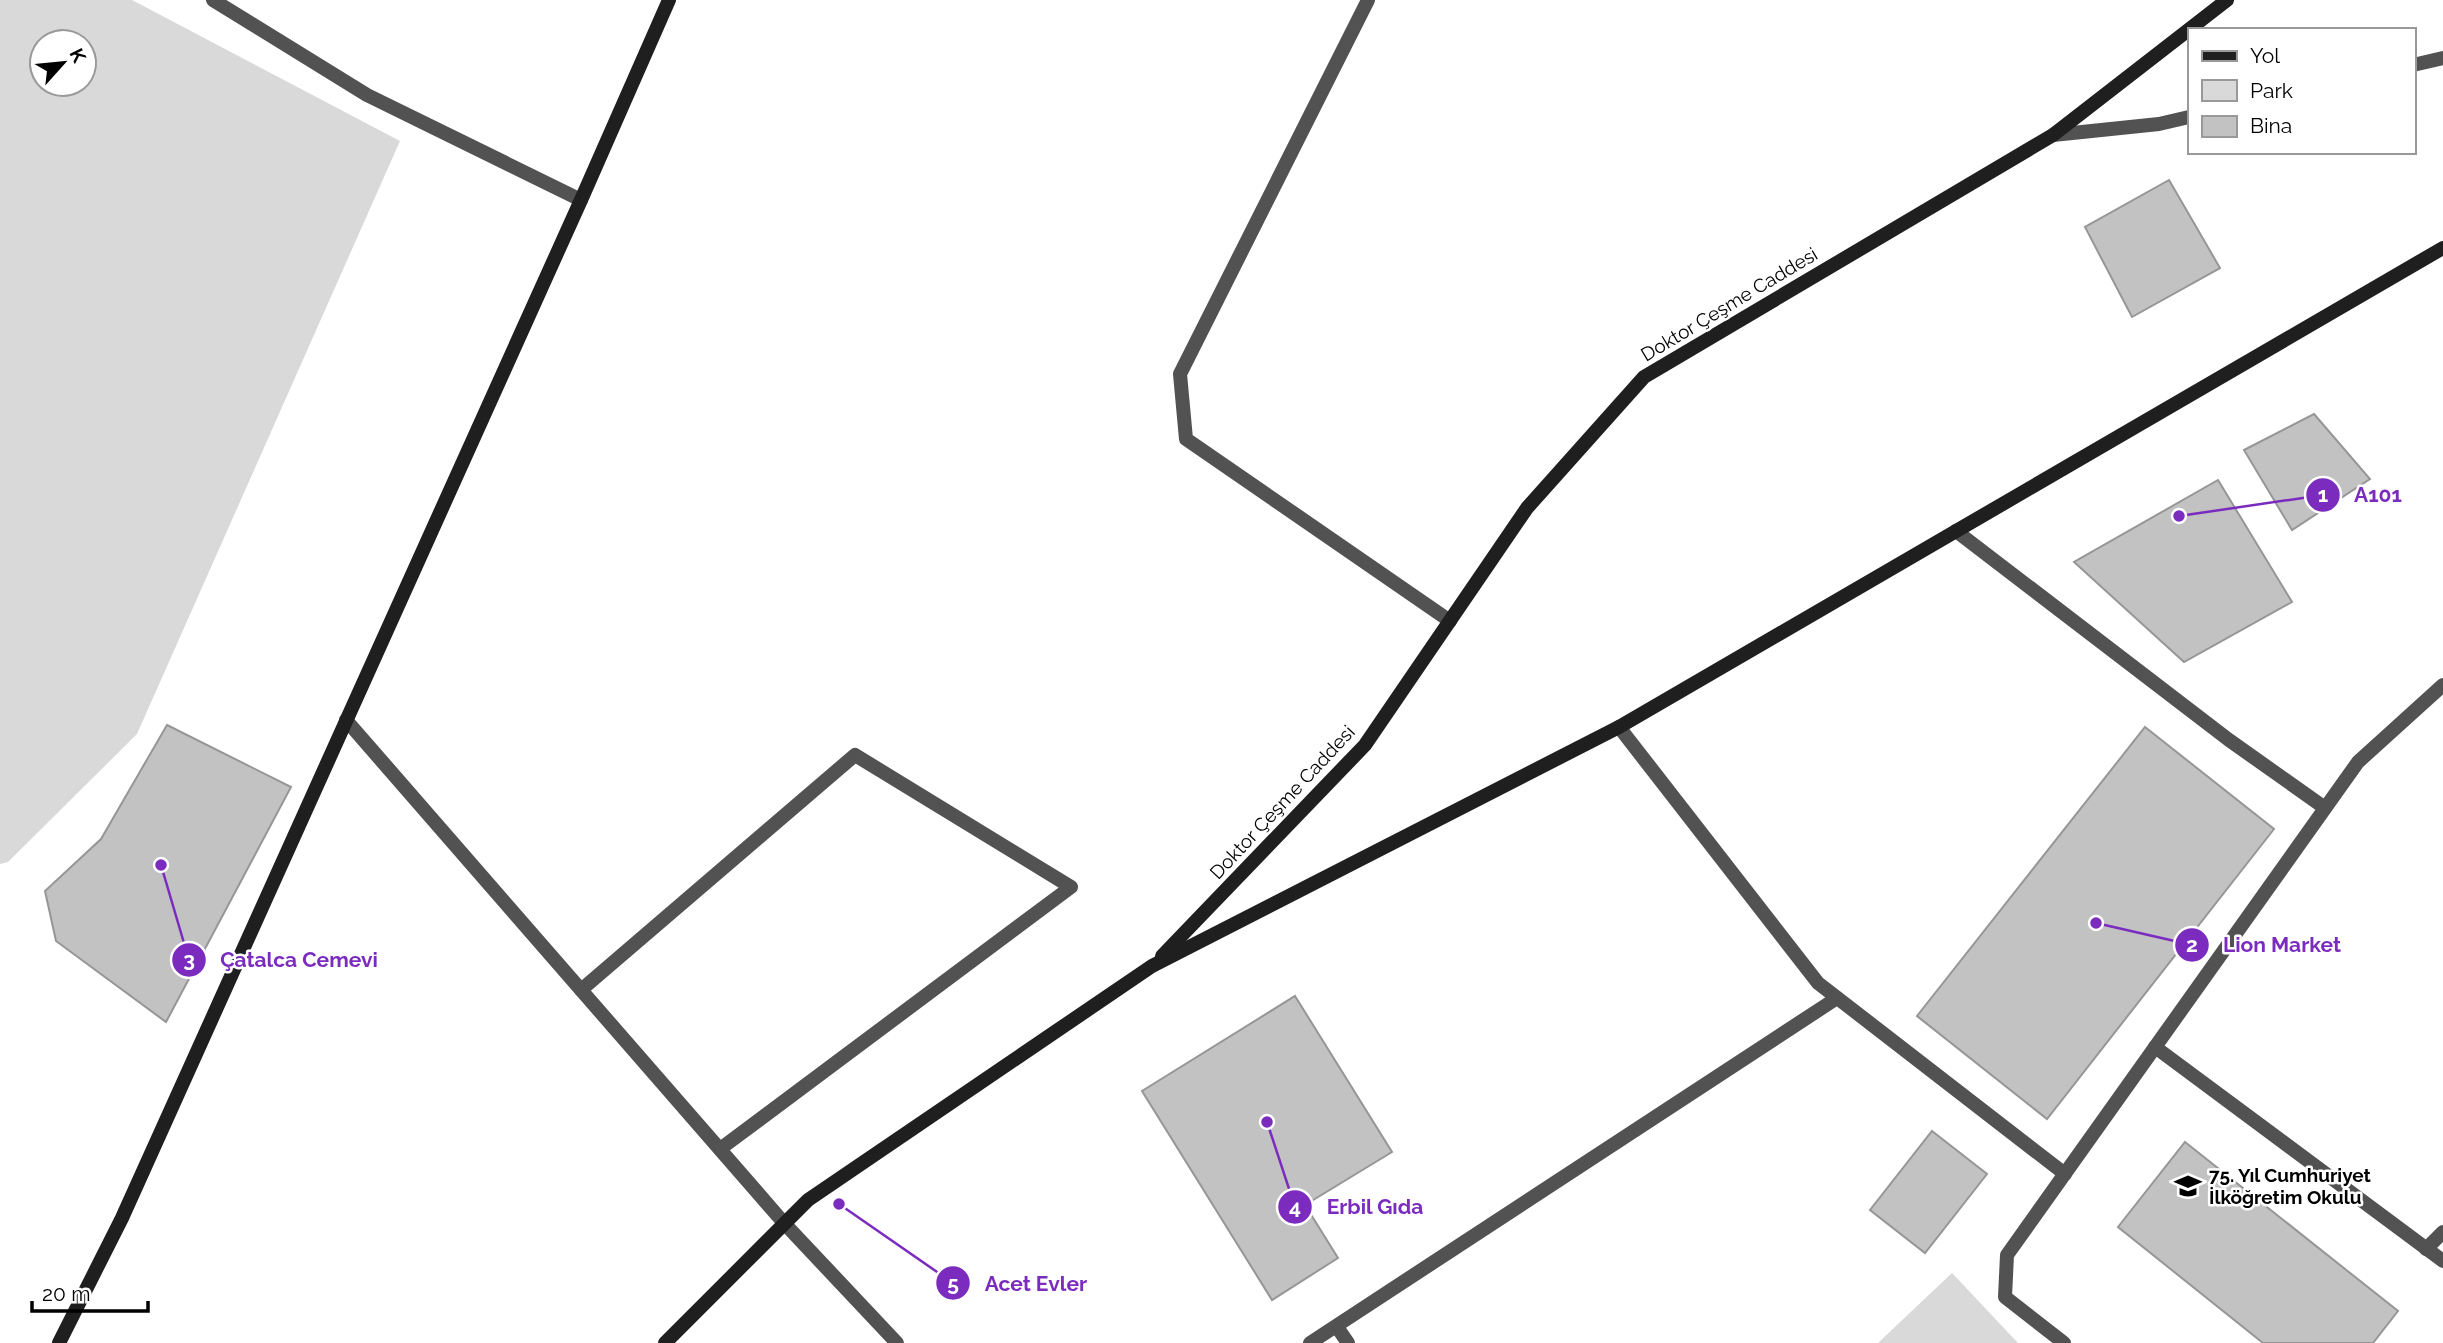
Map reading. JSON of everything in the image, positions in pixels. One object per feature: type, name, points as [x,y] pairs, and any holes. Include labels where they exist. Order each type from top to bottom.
[{"type":"street","points":[[213,0],[367,95],[581,200]]},
{"type":"street","points":[[60,1343],[122,1218],[669,0]]},
{"type":"street","points":[[1368,0],[1180,374],[1186,439],[1450,621]]},
{"type":"street","name":"Doktor Çeşme Caddesi","points":[[2191,28],[2227,0]]},
{"type":"street","name":"Doktor Çeşme Caddesi","points":[[1152,966],[1365,745],[1527,508],[1644,377],[2053,135],[2188,30]]},
{"type":"street","points":[[2415,65],[2443,58]]},
{"type":"street","points":[[2053,135],[2159,124],[2188,117]]},
{"type":"street","points":[[665,1343],[808,1200],[1152,966],[1619,727],[2443,248]]},
{"type":"street","points":[[1956,531],[2229,740],[2325,808]]},
{"type":"street","points":[[2064,1343],[2005,1297],[2007,1255],[2358,762],[2443,685]]},
{"type":"street","points":[[346,720],[784,1223],[897,1343]]},
{"type":"street","points":[[1619,727],[1818,983],[2065,1174]]},
{"type":"street","points":[[581,990],[855,755],[1072,887],[720,1149]]},
{"type":"street","points":[[1310,1343],[1837,998]]},
{"type":"street","points":[[2155,1047],[2443,1261]]},
{"type":"street","points":[[2426,1248],[2443,1232]]},
{"type":"street","points":[[1337,1327],[1348,1343]]},
{"type":"green space","points":[[0,0],[132,0],[400,141],[137,734],[8,862],[0,864]]},
{"type":"green space","points":[[1952,1273],[2018,1343],[1878,1343]]},
{"type":"building","points":[[2169,180],[2220,268],[2132,317],[2085,227]]},
{"type":"building","points":[[2314,414],[2370,479],[2292,530],[2244,450]]},
{"type":"building","points":[[2218,480],[2292,602],[2184,662],[2074,562]]},
{"type":"building","points":[[167,725],[291,787],[166,1022],[56,941],[45,891],[101,839]]},
{"type":"building","points":[[2145,727],[2274,829],[2047,1119],[1917,1016]]},
{"type":"building","points":[[1295,996],[1392,1152],[1305,1205],[1338,1258],[1272,1300],[1142,1091]]},
{"type":"building","points":[[1932,1131],[1987,1174],[1925,1253],[1870,1210]]},
{"type":"building","points":[[2185,1142],[2398,1311],[2373,1343],[2263,1343],[2118,1227]]},
{"type":"place","name":"A101","points":[[2179,516]]},
{"type":"place","name":"Çatalca Cemevi","points":[[161,865]]},
{"type":"place","name":"Lion Market","points":[[2096,923]]},
{"type":"place","name":"Erbil Gıda","points":[[1267,1122]]},
{"type":"place","name":"75. Yıl Cumhuriyet İlköğretim Okulu","points":[[2188,1186]]},
{"type":"place","name":"Acet Evler","points":[[839,1204]]}]
